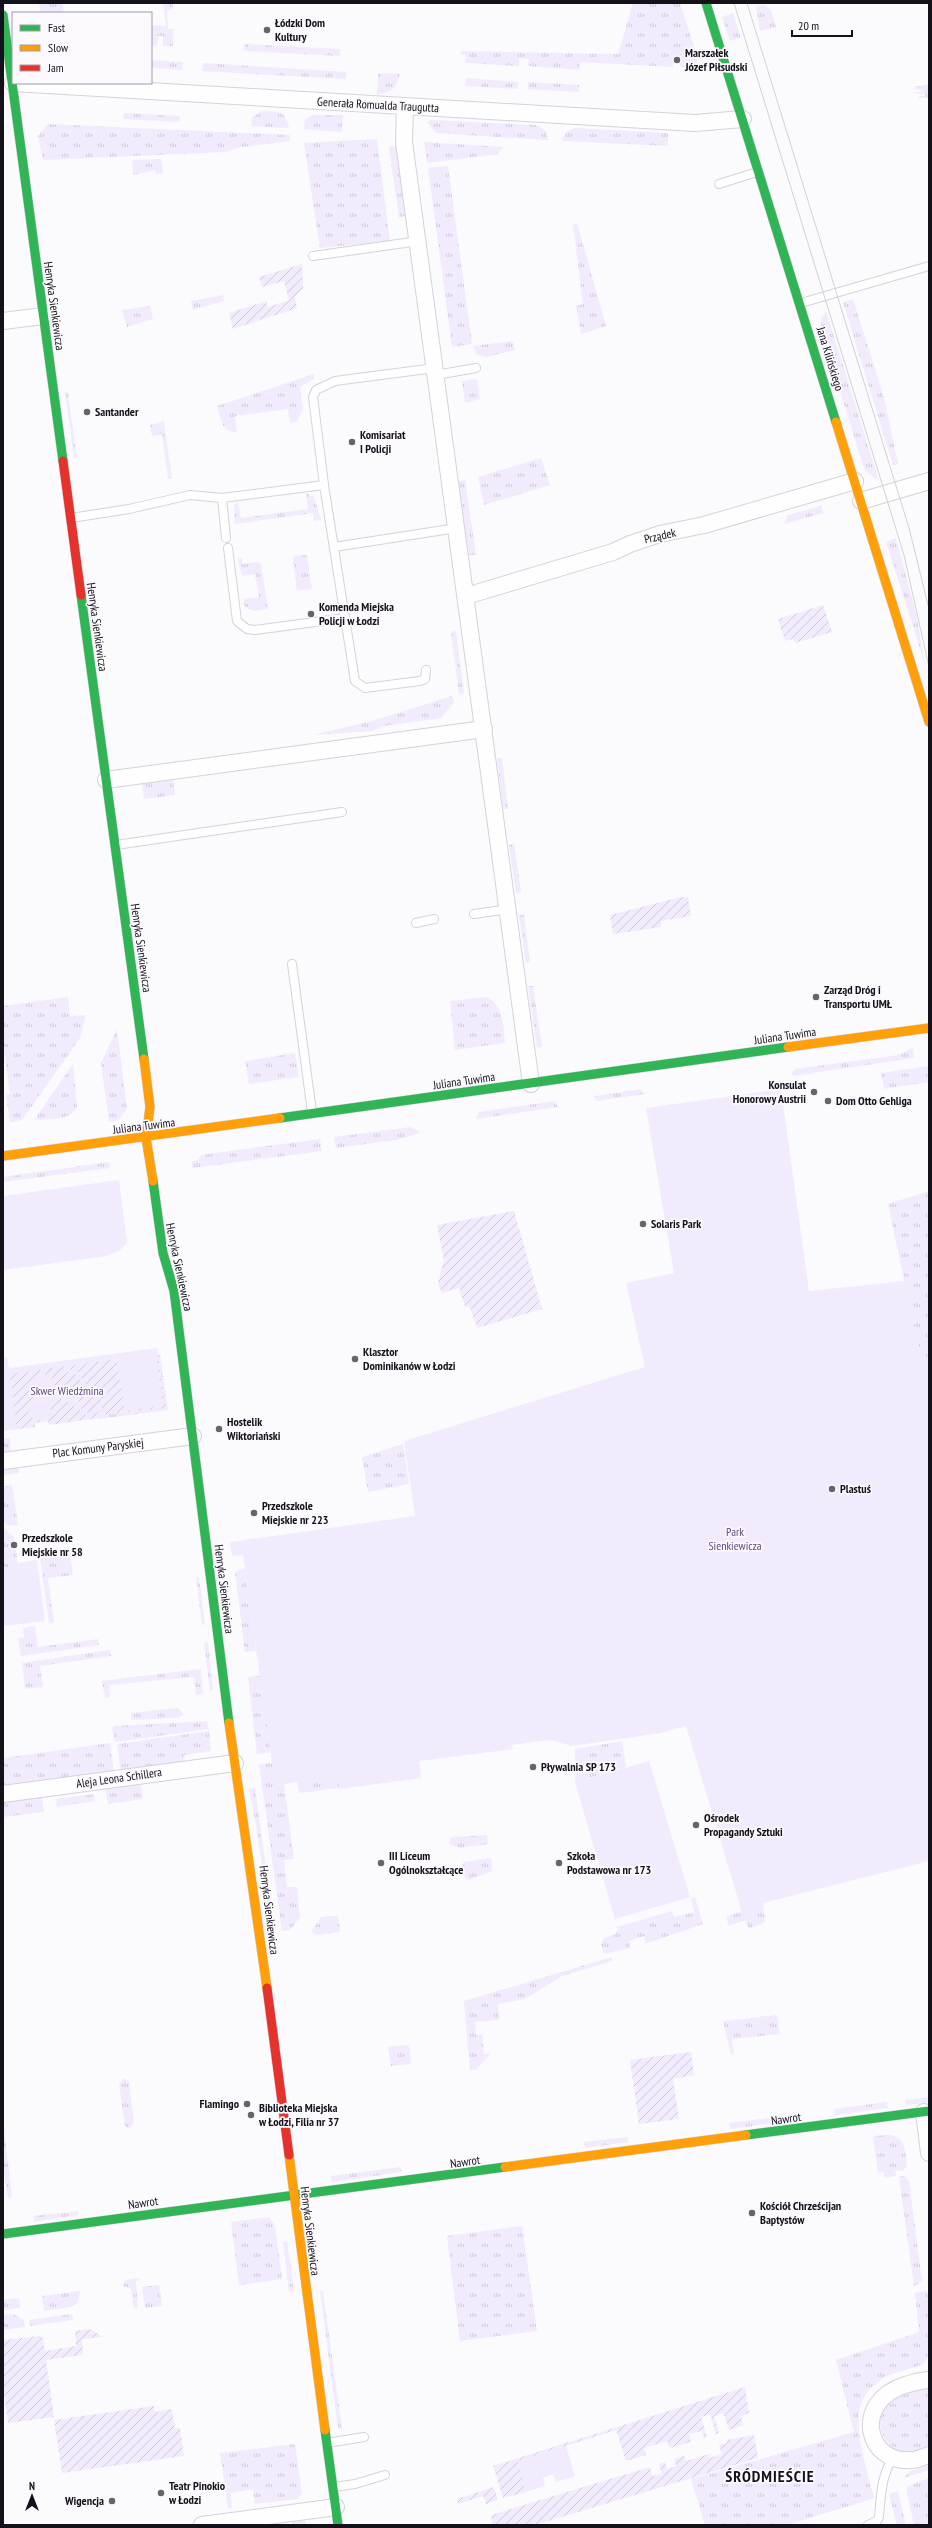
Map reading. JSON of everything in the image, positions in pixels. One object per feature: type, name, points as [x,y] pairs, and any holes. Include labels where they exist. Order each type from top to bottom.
[{"type":"street","name":"Jana Kilińskiego","points":[[706,3],[929,722]]},
{"type":"street","name":"Henryka Sienkiewicza","points":[[3,15],[10,82],[150,1107],[146,1138],[163,1253],[174,1291],[235,1762],[248,1846],[338,2525]]},
{"type":"street","name":"Generała Romualda Traugutta","points":[[43,84],[695,123],[743,119]]},
{"type":"street","points":[[405,106],[404,142],[419,241],[509,909],[531,1084]]},
{"type":"street","points":[[3,321],[43,316]]},
{"type":"street","name":"Prządek","points":[[466,596],[613,552],[630,544],[660,534],[704,525],[855,481]]},
{"type":"street","points":[[861,501],[927,484]]},
{"type":"street","points":[[106,780],[484,729]]},
{"type":"street","name":"Juliana Tuwima","points":[[3,1156],[146,1138],[929,1028]]},
{"type":"street","name":"Plac Komuny Paryskiej","points":[[3,1460],[193,1436]]},
{"type":"street","name":"Aleja Leona Schillera","points":[[3,1794],[235,1762]]},
{"type":"street","points":[[926,2112],[929,2152]]},
{"type":"street","name":"Nawrot","points":[[3,2232],[294,2197],[926,2112]]},
{"type":"street","points":[[929,2380],[922,2380],[893,2389],[876,2404],[872,2414],[873,2437],[884,2452],[893,2457],[912,2460],[929,2455]]},
{"type":"street","points":[[202,2525],[336,2507]]},
{"type":"lane","points":[[719,184],[759,171]]},
{"type":"lane","points":[[314,256],[419,241]]},
{"type":"lane","points":[[800,304],[929,266]]},
{"type":"lane","points":[[426,670],[425,679],[420,681],[365,688],[360,686],[355,681],[324,485],[314,404],[316,390],[335,381],[476,368]]},
{"type":"lane","points":[[70,518],[129,509],[190,495],[222,498],[324,485]]},
{"type":"lane","points":[[222,498],[226,538]]},
{"type":"lane","points":[[334,547],[457,528]]},
{"type":"lane","points":[[228,548],[237,621],[241,626],[255,630],[345,618]]},
{"type":"lane","points":[[115,845],[342,812]]},
{"type":"lane","points":[[474,914],[509,909]]},
{"type":"lane","points":[[416,923],[434,919]]},
{"type":"lane","points":[[292,964],[312,1114]]},
{"type":"lane","points":[[327,2444],[364,2436]]},
{"type":"lane","points":[[868,2525],[877,2523],[884,2476],[893,2457]]},
{"type":"lane","points":[[333,2487],[355,2484],[385,2475]]},
{"type":"green space","points":[[39,3],[62,3],[64,12],[41,12]]},
{"type":"green space","points":[[163,3],[173,3],[173,9],[167,10],[168,29],[174,29],[173,46],[163,46],[163,36],[158,36],[157,46],[152,45],[152,25],[166,26]]},
{"type":"green space","points":[[633,3],[680,3],[697,56],[696,68],[680,67],[681,56],[674,56],[673,67],[580,62],[579,70],[528,66],[529,59],[519,58],[519,66],[465,63],[466,55],[461,55],[461,51],[618,54]]},
{"type":"green space","points":[[764,5],[771,10],[776,27],[760,31],[756,6]]},
{"type":"green space","points":[[733,13],[741,38],[730,41],[722,17]]},
{"type":"green space","points":[[245,44],[340,49],[340,56],[244,51]]},
{"type":"green space","points":[[152,60],[183,62],[182,70],[152,68]]},
{"type":"green space","points":[[203,63],[346,72],[346,79],[202,71]]},
{"type":"green space","points":[[378,73],[400,74],[393,89],[386,93],[377,94]]},
{"type":"green space","points":[[466,78],[518,82],[518,89],[465,86]]},
{"type":"green space","points":[[528,82],[579,85],[579,92],[528,89]]},
{"type":"green space","points":[[929,84],[929,101],[927,98],[919,98],[919,96],[925,96],[925,94],[913,93],[925,91],[915,89],[915,87]]},
{"type":"green space","points":[[261,111],[280,113],[285,117],[289,128],[251,126],[252,118]]},
{"type":"green space","points":[[124,113],[180,116],[179,122],[123,119]]},
{"type":"green space","points":[[312,115],[343,115],[341,132],[304,129],[305,120]]},
{"type":"green space","points":[[431,120],[537,125],[546,131],[548,140],[436,133],[427,122]]},
{"type":"green space","points":[[48,124],[290,135],[290,141],[242,147],[225,152],[43,160],[38,136]]},
{"type":"green space","points":[[575,128],[668,133],[668,146],[562,141],[566,132]]},
{"type":"green space","points":[[377,139],[390,241],[320,248],[304,143]]},
{"type":"green space","points":[[424,142],[503,147],[498,154],[427,163]]},
{"type":"green space","points":[[396,146],[406,216],[399,217],[389,147]]},
{"type":"green space","points":[[161,159],[163,173],[156,174],[155,170],[133,175],[132,160]]},
{"type":"green space","points":[[448,166],[472,344],[452,347],[428,168]]},
{"type":"green space","points":[[577,223],[606,326],[581,334],[576,306],[583,304],[573,224]]},
{"type":"green space","points":[[302,264],[303,288],[295,296],[297,308],[233,329],[229,313],[266,301],[268,307],[289,300],[284,281],[262,287],[259,277]]},
{"type":"green space","points":[[223,295],[224,301],[193,310],[191,301]]},
{"type":"green space","points":[[853,299],[884,398],[898,464],[893,465],[843,302]]},
{"type":"green space","points":[[150,306],[153,319],[127,327],[122,310]]},
{"type":"green space","points":[[826,311],[879,481],[865,471],[821,331],[821,319]]},
{"type":"green space","points":[[513,341],[515,350],[486,357],[477,355],[473,346]]},
{"type":"green space","points":[[314,374],[314,379],[300,387],[303,410],[297,421],[290,424],[288,409],[235,416],[237,432],[228,430],[222,424],[217,406]]},
{"type":"green space","points":[[477,379],[480,399],[465,403],[462,381]]},
{"type":"green space","points":[[65,392],[68,392],[77,458],[74,458]]},
{"type":"green space","points":[[164,421],[172,479],[168,479],[162,434],[152,436],[150,425]]},
{"type":"green space","points":[[541,458],[550,485],[484,505],[478,477]]},
{"type":"green space","points":[[465,480],[476,555],[469,555],[458,481]]},
{"type":"green space","points":[[306,493],[314,497],[321,520],[314,521],[313,513],[235,524],[234,505],[238,502],[241,518],[308,509]]},
{"type":"green space","points":[[821,506],[823,513],[784,524],[788,515]]},
{"type":"green space","points":[[896,538],[917,617],[924,661],[886,542]]},
{"type":"green space","points":[[307,555],[312,589],[297,591],[293,561],[294,556]]},
{"type":"green space","points":[[242,558],[242,564],[258,562],[261,564],[268,609],[254,611],[245,607],[243,599],[259,597],[255,574],[242,576],[238,559]]},
{"type":"green space","points":[[823,605],[832,632],[795,643],[793,639],[785,641],[778,619]]},
{"type":"green space","points":[[456,631],[464,693],[459,694],[451,632]]},
{"type":"green space","points":[[452,696],[454,702],[441,718],[384,726],[372,731],[313,735],[372,721]]},
{"type":"green space","points":[[497,758],[502,758],[508,809],[503,809]]},
{"type":"green space","points":[[173,780],[175,795],[144,799],[142,784]]},
{"type":"green space","points":[[514,844],[521,892],[516,893],[509,845]]},
{"type":"green space","points":[[681,897],[688,897],[691,916],[661,921],[661,927],[613,934],[610,915]]},
{"type":"green space","points":[[519,915],[524,915],[530,963],[526,963]]},
{"type":"green space","points":[[528,986],[533,986],[542,1047],[537,1048]]},
{"type":"green space","points":[[68,997],[70,1016],[86,1015],[80,1038],[22,1120],[10,1122],[6,1095],[10,1094],[3,1042],[3,1006]]},
{"type":"green space","points":[[487,997],[493,1001],[500,1011],[505,1043],[455,1050],[450,1001]]},
{"type":"green space","points":[[117,1029],[127,1108],[119,1120],[109,1122],[101,1063]]},
{"type":"green space","points":[[913,1048],[914,1058],[793,1076],[792,1073],[795,1069],[898,1055]]},
{"type":"green space","points":[[295,1053],[299,1077],[249,1084],[245,1061]]},
{"type":"green space","points":[[73,1064],[77,1107],[74,1112],[64,1117],[34,1120]]},
{"type":"green space","points":[[929,1066],[929,1082],[884,1089],[881,1073]]},
{"type":"green space","points":[[640,1089],[645,1094],[596,1101],[595,1096]]},
{"type":"green space","name":"Park Sienkiewicza","points":[[781,1089],[809,1291],[905,1281],[923,1368],[929,1367],[929,1861],[763,1903],[742,1912],[686,1726],[661,1733],[572,1746],[550,1740],[512,1745],[513,1749],[419,1761],[421,1778],[339,1789],[338,1777],[275,1785],[243,1555],[232,1556],[230,1542],[415,1516],[404,1441],[645,1367],[626,1283],[674,1273],[646,1108]]},
{"type":"green space","points":[[555,1101],[558,1107],[476,1119],[479,1112]]},
{"type":"green space","points":[[410,1127],[419,1131],[419,1133],[397,1140],[336,1148],[334,1137]]},
{"type":"green space","points":[[320,1139],[322,1151],[192,1168],[192,1161],[198,1160],[201,1155]]},
{"type":"green space","points":[[109,1162],[110,1168],[3,1182],[3,1177]]},
{"type":"green space","points":[[119,1180],[127,1243],[120,1250],[107,1256],[3,1270],[3,1196]]},
{"type":"green space","points":[[929,1191],[929,1367],[923,1369],[888,1204]]},
{"type":"green space","points":[[514,1211],[542,1309],[477,1328],[470,1308],[465,1306],[459,1288],[442,1293],[438,1283],[444,1260],[437,1225]]},
{"type":"green space","name":"Skwer Wiedźmina","points":[[157,1348],[166,1408],[97,1415],[97,1418],[49,1425],[48,1421],[35,1423],[35,1427],[3,1431],[3,1358],[7,1357],[9,1368]]},
{"type":"green space","points":[[160,1354],[168,1410],[98,1419],[97,1415],[165,1408],[158,1355]]},
{"type":"green space","points":[[156,1355],[158,1355],[166,1408],[97,1415],[97,1418],[49,1425],[48,1421],[35,1423],[35,1427],[17,1429],[10,1374],[117,1359],[120,1383],[111,1393],[100,1391],[89,1385],[82,1380],[79,1373],[71,1369],[61,1371],[53,1380],[47,1375],[37,1374],[29,1382],[29,1390],[35,1398],[30,1403],[28,1408],[29,1414],[33,1419],[43,1421],[49,1417],[52,1404],[58,1398],[77,1407],[83,1414],[93,1416],[102,1409],[102,1395],[112,1396],[121,1387],[125,1411],[163,1406]]},
{"type":"green space","points":[[68,1372],[77,1376],[81,1385],[77,1394],[68,1398],[59,1394],[55,1385],[59,1376]]},
{"type":"green space","points":[[90,1391],[98,1394],[101,1402],[98,1410],[90,1413],[82,1410],[79,1402],[82,1394]]},
{"type":"green space","points":[[10,1438],[11,1453],[3,1454],[3,1439]]},
{"type":"green space","points":[[403,1444],[409,1484],[368,1492],[362,1457]]},
{"type":"green space","points":[[19,1467],[19,1473],[3,1475],[3,1469]]},
{"type":"green space","points":[[12,1485],[18,1525],[10,1526],[3,1521],[3,1487]]},
{"type":"green space","points":[[3,1528],[14,1537],[19,1572],[3,1574]]},
{"type":"green space","points":[[70,1554],[73,1575],[48,1578],[54,1622],[49,1623],[40,1558]]},
{"type":"green space","points":[[37,1560],[45,1621],[3,1626],[3,1574],[19,1572],[18,1563]]},
{"type":"green space","points":[[245,1568],[256,1651],[245,1652],[235,1572]]},
{"type":"green space","points":[[196,1577],[199,1577],[205,1624],[202,1625]]},
{"type":"green space","points":[[35,1626],[38,1647],[98,1639],[99,1645],[21,1656],[18,1638],[24,1637],[23,1628]]},
{"type":"green space","points":[[208,1642],[213,1690],[210,1691],[204,1643]]},
{"type":"green space","points":[[110,1650],[111,1656],[40,1666],[43,1687],[25,1689],[22,1663]]},
{"type":"green space","points":[[201,1669],[203,1694],[196,1695],[194,1677],[109,1685],[110,1697],[105,1698],[102,1681]]},
{"type":"green space","points":[[260,1676],[271,1752],[257,1754],[248,1677]]},
{"type":"green space","points":[[178,1708],[183,1714],[178,1718],[131,1720],[131,1713]]},
{"type":"green space","points":[[207,1721],[209,1729],[115,1742],[112,1728],[115,1726]]},
{"type":"green space","points":[[209,1731],[211,1751],[184,1755],[185,1765],[121,1773],[117,1744]]},
{"type":"green space","points":[[622,1741],[626,1767],[575,1782],[575,1749]]},
{"type":"green space","points":[[110,1743],[114,1774],[103,1776],[103,1772],[79,1775],[79,1778],[60,1781],[59,1777],[34,1781],[34,1785],[25,1786],[24,1782],[3,1785],[3,1758]]},
{"type":"green space","points":[[649,1761],[690,1897],[615,1919],[575,1782]]},
{"type":"green space","points":[[272,1763],[275,1785],[284,1784],[294,1859],[284,1860],[287,1887],[297,1887],[300,1917],[290,1930],[282,1931],[259,1764]]},
{"type":"green space","points":[[296,1775],[421,1778],[299,1793]]},
{"type":"green space","points":[[141,1784],[143,1799],[108,1804],[105,1788]]},
{"type":"green space","points":[[255,1788],[276,1940],[273,1941],[256,1825],[249,1789]]},
{"type":"green space","points":[[94,1794],[95,1801],[57,1807],[56,1799]]},
{"type":"green space","points":[[42,1797],[44,1812],[3,1817],[3,1802]]},
{"type":"green space","points":[[487,1835],[488,1844],[460,1848],[449,1844],[450,1839],[453,1837]]},
{"type":"green space","points":[[491,1858],[492,1871],[469,1880],[465,1879],[463,1862]]},
{"type":"green space","points":[[695,1897],[703,1924],[645,1944],[644,1936],[629,1941],[630,1948],[604,1954],[601,1944],[604,1938],[616,1934],[615,1932],[673,1915],[674,1917],[694,1912],[691,1898]]},
{"type":"green space","points":[[763,1903],[765,1922],[749,1929],[745,1920],[729,1926],[726,1917]]},
{"type":"green space","points":[[672,1911],[673,1915],[618,1931],[617,1927]]},
{"type":"green space","points":[[338,1916],[340,1932],[316,1935],[311,1932],[321,1917]]},
{"type":"green space","points":[[612,1957],[612,1961],[562,1976],[525,1999],[498,2004],[499,2019],[497,2020],[475,2022],[476,2035],[482,2034],[484,2054],[490,2054],[476,2070],[470,2070],[464,2001]]},
{"type":"green space","points":[[777,2015],[780,2034],[732,2039],[734,2054],[731,2054],[723,2021]]},
{"type":"green space","points":[[409,2045],[411,2064],[391,2066],[388,2047]]},
{"type":"green space","points":[[691,2052],[694,2075],[673,2079],[679,2119],[639,2124],[630,2060]]},
{"type":"green space","points":[[124,2078],[129,2082],[134,2123],[129,2129],[125,2126],[119,2084]]},
{"type":"green space","points":[[929,2097],[929,2102],[906,2105],[905,2100]]},
{"type":"green space","points":[[887,2102],[888,2108],[835,2115],[834,2109]]},
{"type":"green space","points":[[790,2115],[791,2121],[730,2129],[729,2123]]},
{"type":"green space","points":[[3,2120],[12,2197],[8,2198],[3,2166]]},
{"type":"green space","points":[[873,2136],[895,2136],[902,2142],[905,2150],[907,2165],[904,2170],[895,2171],[896,2176],[885,2178],[884,2172],[878,2173]]},
{"type":"green space","points":[[628,2137],[628,2142],[585,2148],[584,2142]]},
{"type":"green space","points":[[401,2167],[402,2172],[332,2182],[331,2176]]},
{"type":"green space","points":[[899,2176],[904,2176],[909,2181],[922,2281],[914,2286]]},
{"type":"green space","points":[[78,2211],[78,2215],[34,2222],[33,2216]]},
{"type":"green space","points":[[269,2217],[275,2226],[282,2279],[239,2285],[231,2222]]},
{"type":"green space","points":[[522,2226],[537,2331],[460,2341],[447,2236]]},
{"type":"green space","points":[[287,2241],[294,2291],[289,2292],[283,2242]]},
{"type":"green space","points":[[139,2278],[140,2280],[136,2281],[138,2308],[134,2309],[131,2289],[123,2286],[125,2280]]},
{"type":"green space","points":[[159,2285],[162,2306],[145,2308],[142,2287]]},
{"type":"green space","points":[[80,2291],[78,2302],[71,2307],[44,2311],[42,2296]]},
{"type":"green space","points":[[320,2291],[323,2291],[342,2429],[338,2429]]},
{"type":"green space","points":[[926,2291],[929,2294],[928,2356],[923,2364],[894,2373],[878,2382],[869,2390],[860,2408],[860,2438],[870,2484],[875,2498],[787,2525],[705,2525],[691,2479],[854,2432],[836,2360],[919,2332],[915,2293]]},
{"type":"green space","points":[[19,2298],[20,2308],[3,2310],[3,2300]]},
{"type":"green space","points":[[13,2314],[24,2320],[25,2327],[3,2330],[3,2315]]},
{"type":"green space","points":[[72,2314],[73,2320],[30,2326],[29,2320]]},
{"type":"green space","points":[[90,2329],[103,2337],[82,2339],[83,2355],[46,2360],[54,2417],[8,2423],[3,2386],[3,2340],[40,2336],[43,2338],[45,2351],[76,2346],[75,2331]]},
{"type":"green space","points":[[745,2387],[749,2413],[741,2416],[743,2425],[729,2430],[723,2413],[714,2416],[719,2433],[716,2434],[710,2414],[701,2417],[707,2437],[704,2438],[702,2431],[689,2434],[691,2442],[670,2448],[667,2441],[644,2448],[646,2455],[626,2461],[616,2430],[518,2461],[526,2492],[503,2498],[493,2466]]},
{"type":"green space","points":[[923,2389],[929,2389],[929,2446],[911,2451],[897,2449],[890,2445],[882,2432],[880,2425],[884,2410],[889,2403],[897,2398]]},
{"type":"green space","points":[[154,2406],[155,2412],[172,2409],[175,2428],[180,2428],[184,2456],[62,2473],[54,2420]]},
{"type":"green space","points":[[754,2435],[758,2458],[535,2525],[493,2525],[491,2515],[650,2467],[652,2476],[662,2474],[659,2464],[665,2462],[667,2470],[676,2466],[674,2459],[684,2456],[686,2461],[709,2454],[710,2458],[722,2454],[719,2445],[727,2443],[727,2440]]},
{"type":"green space","points":[[295,2444],[302,2493],[298,2499],[255,2504],[253,2489],[230,2493],[232,2508],[228,2508],[220,2453]]},
{"type":"green space","points":[[566,2446],[575,2476],[556,2482],[553,2474],[543,2478],[545,2486],[526,2492],[517,2461]]},
{"type":"green space","points":[[929,2465],[929,2470],[904,2478],[910,2471]]},
{"type":"green space","points":[[929,2478],[929,2522],[925,2525],[914,2525],[906,2487]]},
{"type":"green space","points":[[494,2487],[498,2500],[486,2504],[483,2496],[458,2504],[457,2499]]},
{"type":"green space","points":[[898,2491],[906,2525],[897,2525],[889,2494]]},
{"type":"green space","points":[[305,2518],[306,2525],[293,2525],[292,2520]]},
{"type":"tram line","points":[[734,3],[904,555],[929,667]]},
{"type":"tram line","points":[[747,3],[909,528],[929,609]]},
{"type":"traffic: fast","points":[[706,3],[836,422]]},
{"type":"traffic: fast","points":[[3,15],[12,82]]},
{"type":"traffic: fast","points":[[12,84],[63,461]]},
{"type":"traffic: fast","points":[[81,595],[144,1059]]},
{"type":"traffic: fast","points":[[280,1118],[788,1047]]},
{"type":"traffic: fast","points":[[153,1181],[163,1253],[174,1291],[229,1723]]},
{"type":"traffic: fast","points":[[746,2135],[929,2111]]},
{"type":"traffic: fast","points":[[3,2234],[505,2167]]},
{"type":"traffic: fast","points":[[325,2430],[338,2525]]},
{"type":"traffic: slow","points":[[836,422],[929,722]]},
{"type":"traffic: slow","points":[[788,1047],[929,1028]]},
{"type":"traffic: slow","points":[[144,1059],[150,1107],[146,1138],[153,1181]]},
{"type":"traffic: slow","points":[[3,1156],[280,1118]]},
{"type":"traffic: slow","points":[[229,1723],[267,1988]]},
{"type":"traffic: slow","points":[[505,2167],[746,2135]]},
{"type":"traffic: slow","points":[[289,2155],[325,2430]]},
{"type":"traffic: jam","points":[[63,461],[81,595]]},
{"type":"traffic: jam","points":[[267,1988],[289,2155]]},
{"type":"place","name":"Łódzki Dom Kultury","points":[[267,30]]},
{"type":"place","name":"Marszałek Józef Piłsudski","points":[[677,60]]},
{"type":"place","name":"Santander","points":[[87,412]]},
{"type":"place","name":"Komisariat I Policji","points":[[352,442]]},
{"type":"place","name":"Komenda Miejska Policji w Łodzi","points":[[311,614]]},
{"type":"place","name":"Zarząd Dróg i Transportu UMŁ","points":[[816,997]]},
{"type":"place","name":"Konsulat Honorowy Austrii","points":[[814,1092]]},
{"type":"place","name":"Dom Otto Gehliga","points":[[828,1101]]},
{"type":"place","name":"Solaris Park","points":[[643,1224]]},
{"type":"place","name":"Klasztor Dominikanów w Łodzi","points":[[355,1359]]},
{"type":"place","name":"Hostelik Wiktoriański","points":[[219,1429]]},
{"type":"place","name":"Plastuś","points":[[832,1489]]},
{"type":"place","name":"Przedszkole Miejskie nr 223","points":[[254,1513]]},
{"type":"place","name":"Przedszkole Miejskie nr 58","points":[[14,1545]]},
{"type":"place","name":"Pływalnia SP 173","points":[[533,1767]]},
{"type":"place","name":"Ośrodek Propagandy Sztuki","points":[[696,1825]]},
{"type":"place","name":"III Liceum Ogólnokształcące","points":[[381,1863]]},
{"type":"place","name":"Szkoła Podstawowa nr 173","points":[[559,1863]]},
{"type":"place","name":"Flamingo","points":[[247,2104]]},
{"type":"place","name":"Biblioteka Miejska w Łodzi, Filia nr 37","points":[[251,2115]]},
{"type":"place","name":"Kościół Chrześcijan Baptystów","points":[[752,2213]]},
{"type":"place","name":"Teatr Pinokio w Łodzi","points":[[161,2493]]},
{"type":"place","name":"Wigencja","points":[[112,2501]]},
{"type":"district","name":"ŚRÓDMIEŚCIE","points":[[770,2476]]}]
